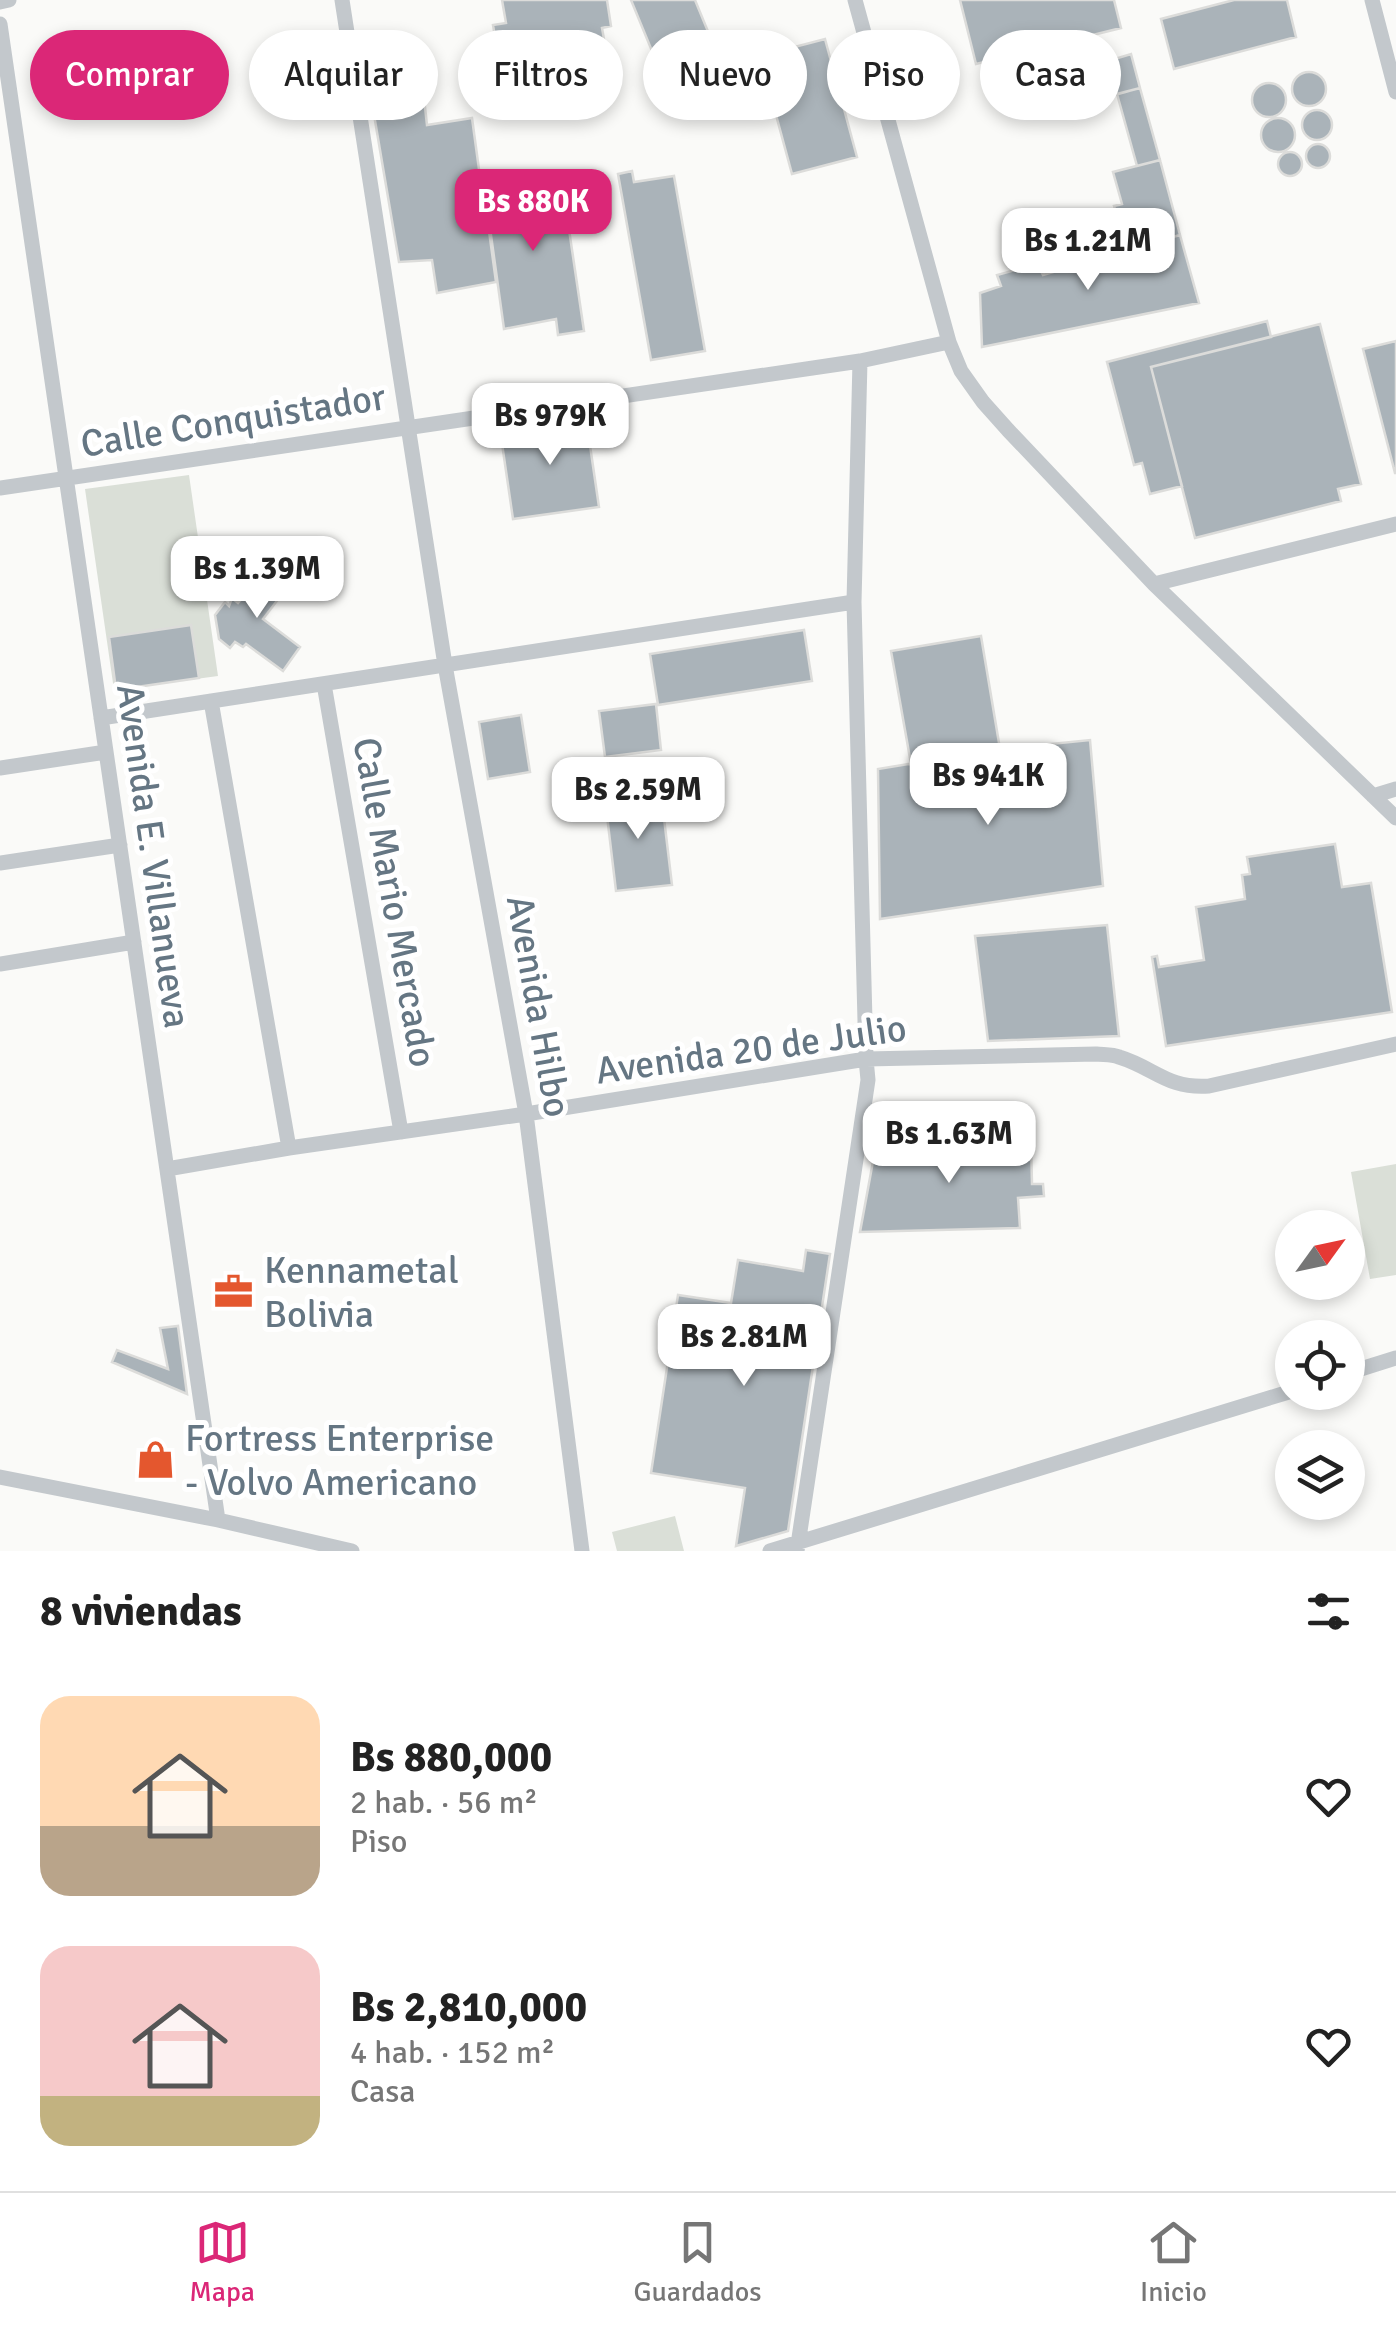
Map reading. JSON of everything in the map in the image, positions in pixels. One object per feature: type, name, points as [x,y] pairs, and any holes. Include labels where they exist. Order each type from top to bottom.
[{"type":"street","points":[[0,2],[10,0]]},
{"type":"street","name":"Avenida Hilbo","points":[[342,0],[445,665],[526,1114],[582,1551]]},
{"type":"street","points":[[855,0],[961,371],[982,402],[1154,584],[1396,818]]},
{"type":"street","points":[[1372,0],[1396,92]]},
{"type":"street","name":"Avenida E. Villanueva","points":[[0,24],[218,1520]]},
{"type":"street","name":"Calle Conquistador","points":[[0,488],[860,360],[950,342]]},
{"type":"street","points":[[797,1547],[868,1080],[854,602],[860,360]]},
{"type":"street","points":[[1154,584],[1396,524]]},
{"type":"street","points":[[101,718],[854,602]]},
{"type":"street","name":"Calle Mario Mercado","points":[[324,684],[402,1132]]},
{"type":"street","points":[[211,702],[289,1148]]},
{"type":"street","points":[[0,768],[106,752]]},
{"type":"street","points":[[1373,796],[1396,789]]},
{"type":"street","points":[[0,863],[120,845]]},
{"type":"street","points":[[0,964],[134,942]]},
{"type":"street","name":"Avenida 20 de Julio","points":[[168,1169],[866,1060],[1096,1054],[1116,1056],[1166,1080],[1192,1087],[1396,1044]]},
{"type":"street","points":[[1365,1368],[1396,1358]]},
{"type":"street","points":[[770,1551],[797,1547],[1275,1396]]},
{"type":"street","points":[[0,1477],[352,1551]]},
{"type":"shaded area","points":[[189,475],[218,676],[114,690],[85,489]]},
{"type":"shaded area","points":[[1396,1164],[1396,1275],[1370,1279],[1365,1210],[1358,1210],[1351,1172]]},
{"type":"shaded area","points":[[675,1516],[684,1551],[617,1551],[612,1532]]},
{"type":"building","points":[[502,0],[607,0],[611,26],[602,30],[494,30],[493,25],[506,23]]},
{"type":"building","points":[[631,0],[695,0],[707,30],[643,30]]},
{"type":"building","points":[[960,0],[1114,0],[1121,28],[1113,30],[980,30],[980,63],[976,64]]},
{"type":"building","points":[[1234,0],[1287,0],[1296,37],[1174,69],[1161,19]]},
{"type":"building","points":[[825,39],[827,120],[847,120],[857,157],[792,174],[777,120],[807,120],[807,44]]},
{"type":"building","points":[[1131,54],[1140,88],[1121,93],[1121,57]]},
{"type":"building","points":[[1309,72],[1321,77],[1326,89],[1321,101],[1309,106],[1297,101],[1292,89],[1297,77]]},
{"type":"building","points":[[1269,83],[1281,88],[1286,100],[1281,112],[1269,117],[1257,112],[1252,100],[1257,88]]},
{"type":"building","points":[[1140,88],[1160,160],[1137,166],[1121,108],[1121,93]]},
{"type":"building","points":[[1317,110],[1328,114],[1332,125],[1328,136],[1317,140],[1306,136],[1302,125],[1306,114]]},
{"type":"building","points":[[1278,118],[1290,123],[1295,135],[1290,147],[1278,152],[1266,147],[1261,135],[1266,123]]},
{"type":"building","points":[[375,120],[426,120],[427,125],[472,120],[481,184],[477,185],[496,282],[437,293],[432,260],[399,262]]},
{"type":"building","points":[[1318,144],[1330,156],[1318,168],[1306,156]]},
{"type":"building","points":[[1290,152],[1299,155],[1299,173],[1290,176],[1281,173],[1278,164],[1281,155]]},
{"type":"building","points":[[1160,160],[1180,235],[1136,247],[1130,227],[1121,229],[1114,206],[1122,204],[1113,172]]},
{"type":"building","points":[[632,171],[634,182],[674,176],[705,351],[651,360],[618,174]]},
{"type":"building","points":[[553,176],[562,182],[584,331],[558,335],[556,319],[504,329],[490,228],[486,230],[479,188]]},
{"type":"building","points":[[1180,235],[1199,303],[982,347],[980,293],[1001,286],[997,275],[1037,264],[1043,275]]},
{"type":"building","points":[[1267,321],[1271,337],[1151,367],[1182,486],[1150,494],[1142,463],[1134,465],[1107,362]]},
{"type":"building","points":[[1320,324],[1361,484],[1338,489],[1341,501],[1195,538],[1151,367]]},
{"type":"building","points":[[1396,341],[1396,473],[1395,473],[1363,349]]},
{"type":"building","points":[[586,418],[599,507],[513,519],[500,430]]},
{"type":"building","points":[[269,566],[290,584],[263,619],[300,647],[283,671],[246,644],[243,647],[235,642],[230,648],[219,639],[215,615],[225,602],[229,606],[232,598],[238,603]]},
{"type":"building","points":[[191,625],[199,678],[116,690],[109,637]]},
{"type":"building","points":[[804,630],[812,681],[658,705],[650,654]]},
{"type":"building","points":[[981,636],[1000,749],[911,764],[891,651]]},
{"type":"building","points":[[656,704],[661,750],[605,757],[599,711]]},
{"type":"building","points":[[521,715],[530,772],[488,779],[479,722]]},
{"type":"building","points":[[1090,740],[1103,886],[880,919],[878,769],[1000,749]]},
{"type":"building","points":[[661,793],[672,885],[616,891],[605,799]]},
{"type":"building","points":[[1335,844],[1342,887],[1371,883],[1392,1012],[1166,1046],[1152,957],[1157,956],[1159,967],[1204,960],[1196,907],[1245,899],[1242,875],[1250,874],[1247,857]]},
{"type":"building","points":[[1107,925],[1119,1036],[988,1041],[975,936]]},
{"type":"building","points":[[1031,1141],[1032,1184],[1043,1184],[1044,1196],[1018,1198],[1020,1228],[860,1232],[876,1145]]},
{"type":"building","points":[[806,1250],[830,1254],[788,1531],[736,1546],[745,1488],[651,1473],[678,1295],[731,1303],[738,1260],[803,1271]]},
{"type":"building","points":[[178,1326],[187,1394],[112,1362],[117,1350],[168,1369],[160,1328]]},
{"type":"place","name":"Kennametal Bolivia","points":[[234,1292]]},
{"type":"place","name":"Fortress Enterprise - Volvo Americano","points":[[155,1460]]}]
